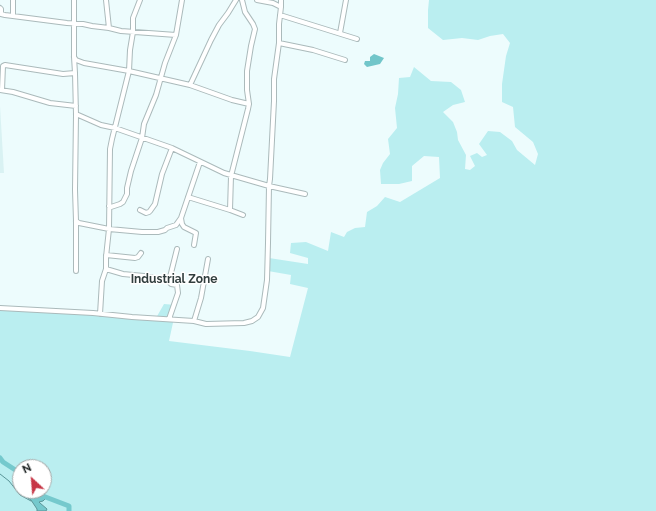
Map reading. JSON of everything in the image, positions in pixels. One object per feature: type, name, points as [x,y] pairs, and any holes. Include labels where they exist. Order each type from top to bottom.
[{"type":"street","points":[[14,0],[14,15]]},
{"type":"street","points":[[74,0],[76,106],[76,271]]},
{"type":"street","points":[[106,0],[109,28]]},
{"type":"street","points":[[100,314],[102,278],[106,269],[110,206],[110,149],[129,71],[133,18],[140,0]]},
{"type":"street","points":[[110,206],[120,204],[126,196],[142,138],[144,124],[156,95],[165,63],[176,35],[182,0]]},
{"type":"street","points":[[190,86],[219,25],[236,0]]},
{"type":"street","points":[[230,210],[232,176],[249,104],[247,71],[255,29],[245,12],[242,0]]},
{"type":"street","points":[[257,0],[273,3],[282,7]]},
{"type":"street","points":[[0,308],[169,319],[194,321],[206,324],[244,323],[252,321],[258,317],[263,308],[267,280],[269,186],[273,134],[274,79],[279,43],[279,24],[282,7],[281,0]]},
{"type":"street","points":[[340,33],[346,0]]},
{"type":"street","points":[[0,8],[1,14],[74,23],[122,31],[176,35]]},
{"type":"street","points":[[280,14],[358,39]]},
{"type":"street","points":[[279,43],[313,50],[345,60]]},
{"type":"street","points":[[74,57],[76,60],[190,86],[249,104]]},
{"type":"street","points":[[75,73],[63,74],[46,70],[5,65],[3,67],[1,90],[50,103],[76,106]]},
{"type":"street","points":[[76,114],[101,125],[115,128],[172,148],[214,169],[232,176],[305,194]]},
{"type":"street","points":[[140,210],[146,213],[149,212],[155,204],[162,174],[172,148]]},
{"type":"street","points":[[76,221],[79,223],[108,229],[142,232],[158,232],[176,225],[181,218],[200,162]]},
{"type":"street","points":[[188,197],[243,215]]},
{"type":"street","points":[[181,218],[184,227],[196,233],[194,245]]},
{"type":"street","points":[[169,281],[176,249]]},
{"type":"street","points":[[106,255],[135,258],[141,253]]},
{"type":"street","points":[[194,321],[201,298],[208,259]]},
{"type":"street","points":[[106,269],[123,274],[169,281],[172,284],[177,285],[178,293],[169,319]]},
{"type":"shaded area","points":[[429,0],[656,0],[656,511],[46,511],[47,509],[40,503],[41,499],[52,499],[52,459],[12,459],[12,499],[30,499],[37,511],[0,511],[0,308],[156,318],[164,304],[176,305],[172,318],[174,318],[169,341],[290,357],[308,288],[290,284],[291,275],[268,271],[269,258],[308,264],[308,258],[290,253],[291,243],[306,242],[328,251],[331,232],[344,237],[347,232],[355,228],[365,227],[367,212],[377,206],[385,197],[400,202],[440,178],[439,157],[424,156],[412,166],[412,181],[399,184],[381,184],[380,170],[390,154],[388,139],[397,128],[395,108],[399,78],[410,77],[414,67],[431,81],[451,82],[461,90],[465,102],[453,105],[443,112],[453,122],[458,140],[466,155],[465,169],[470,170],[475,166],[470,156],[477,153],[482,157],[487,155],[479,144],[488,131],[500,132],[512,141],[517,150],[535,165],[538,154],[533,142],[515,127],[513,107],[502,102],[502,84],[506,56],[510,43],[503,34],[478,40],[462,38],[443,40],[428,28]]},
{"type":"shaded area","points":[[374,54],[384,58],[380,64],[367,67],[364,64],[365,61],[370,61],[370,57]]},
{"type":"shaded area","points":[[0,106],[4,173],[0,173]]},
{"type":"shaded area","points":[[30,499],[45,499],[39,502],[47,509],[46,511],[37,511]]},
{"type":"waterway","points":[[0,458],[12,468]]},
{"type":"waterway","points":[[0,474],[9,481],[20,495],[31,501]]},
{"type":"waterway","points":[[51,499],[69,506],[69,511]]},
{"type":"district","name":"Industrial Zone","points":[[174,279]]}]
